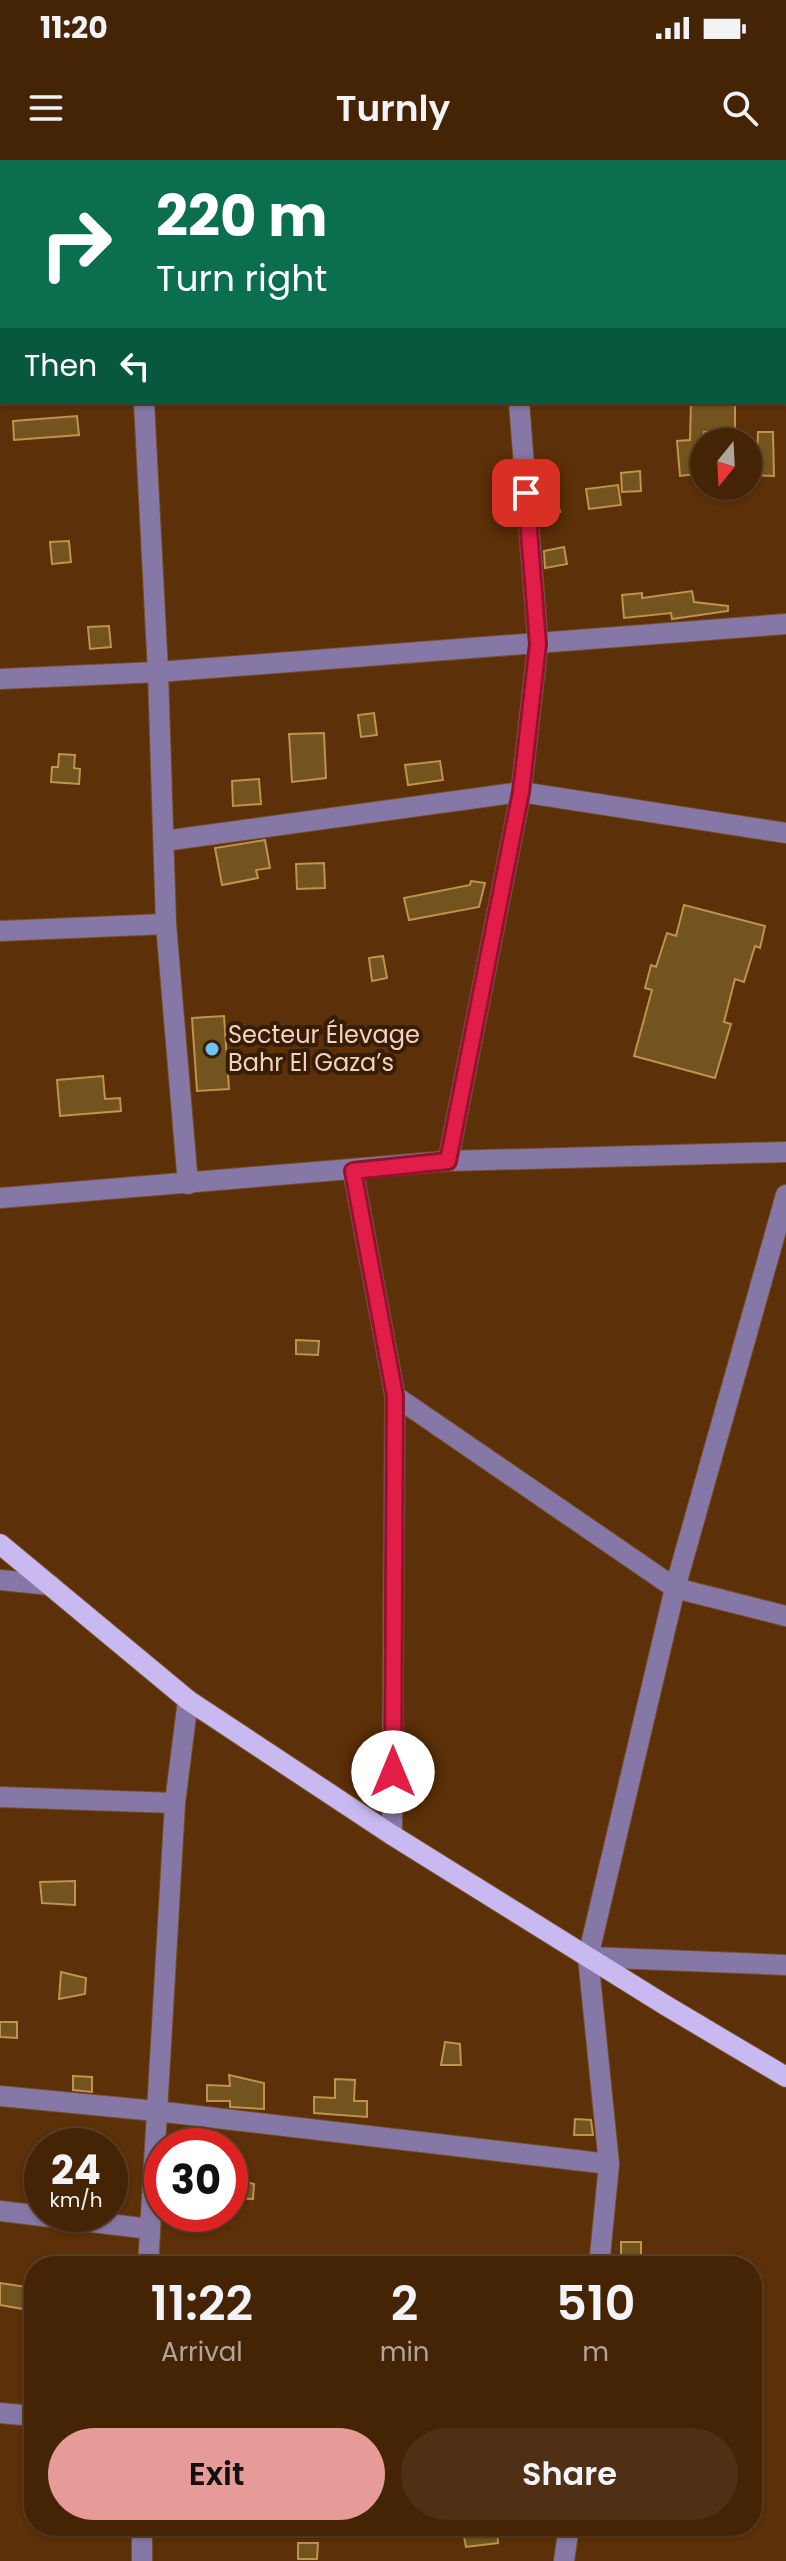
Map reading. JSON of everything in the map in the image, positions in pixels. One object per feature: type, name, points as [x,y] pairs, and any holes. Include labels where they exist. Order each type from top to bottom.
[{"type":"main road","points":[[0,1544],[188,1700],[392,1835],[786,2077]]},
{"type":"street","points":[[144,404],[158,672],[166,924],[188,1184]]},
{"type":"street","points":[[448,1161],[521,792],[538,644],[519,404]]},
{"type":"street","points":[[0,679],[158,672],[786,624]]},
{"type":"street","points":[[164,841],[521,792],[786,833]]},
{"type":"street","points":[[0,931],[166,924]]},
{"type":"street","points":[[0,1198],[448,1161],[786,1152]]},
{"type":"street","points":[[353,1171],[395,1396],[392,1835]]},
{"type":"street","points":[[600,2256],[609,2164],[588,1957],[675,1588],[786,1195]]},
{"type":"street","points":[[395,1396],[675,1588],[786,1616]]},
{"type":"street","points":[[0,1580],[50,1585]]},
{"type":"street","points":[[155,2128],[175,1803],[188,1700]]},
{"type":"street","points":[[0,1797],[175,1803]]},
{"type":"street","points":[[588,1957],[786,1965]]},
{"type":"street","points":[[0,2096],[156,2111],[609,2164]]},
{"type":"street","points":[[0,2211],[144,2228]]},
{"type":"street","points":[[149,2256],[150,2232]]},
{"type":"street","points":[[0,2413],[24,2415]]},
{"type":"street","points":[[142,2536],[142,2561]]},
{"type":"street","points":[[564,2561],[568,2536]]},
{"type":"building","points":[[691,404],[735,404],[735,428],[690,428]]},
{"type":"building","points":[[77,416],[79,435],[14,440],[13,421]]},
{"type":"building","points":[[762,432],[773,432],[774,476],[762,475]]},
{"type":"building","points":[[690,440],[690,475],[680,476],[677,441]]},
{"type":"building","points":[[640,471],[641,491],[622,492],[621,473]]},
{"type":"building","points":[[553,482],[560,512],[542,515],[538,483]]},
{"type":"building","points":[[618,485],[621,505],[589,509],[586,489]]},
{"type":"building","points":[[69,541],[71,562],[52,564],[50,542]]},
{"type":"building","points":[[564,547],[567,564],[545,568],[544,551]]},
{"type":"building","points":[[692,591],[694,602],[728,606],[728,611],[672,619],[671,613],[624,618],[622,595],[642,593],[642,598]]},
{"type":"building","points":[[109,626],[111,647],[90,649],[88,627]]},
{"type":"building","points":[[374,713],[377,735],[361,737],[358,715]]},
{"type":"building","points":[[324,733],[326,778],[292,782],[289,734]]},
{"type":"building","points":[[59,754],[75,755],[74,768],[80,769],[79,784],[51,782],[52,767],[58,767]]},
{"type":"building","points":[[440,761],[443,780],[408,785],[405,765]]},
{"type":"building","points":[[259,779],[261,804],[233,806],[232,781]]},
{"type":"building","points":[[265,840],[270,868],[256,870],[258,878],[222,885],[215,848]]},
{"type":"building","points":[[324,863],[325,888],[297,889],[296,864]]},
{"type":"building","points":[[471,881],[485,883],[479,907],[409,920],[404,898],[470,885]]},
{"type":"building","points":[[684,905],[765,926],[760,948],[755,946],[744,982],[735,979],[724,1022],[731,1024],[715,1078],[634,1056],[652,990],[645,988],[651,965],[656,967],[667,933],[676,936]]},
{"type":"building","points":[[383,956],[387,978],[372,981],[369,958]]},
{"type":"building","points":[[224,1016],[229,1089],[197,1091],[192,1018]]},
{"type":"building","points":[[103,1076],[105,1099],[120,1098],[121,1111],[60,1116],[57,1080]]},
{"type":"building","points":[[296,1340],[319,1341],[318,1355],[296,1354]]},
{"type":"building","points":[[75,1881],[75,1905],[42,1903],[40,1882]]},
{"type":"building","points":[[61,1972],[86,1978],[85,1994],[59,1999]]},
{"type":"building","points":[[0,2022],[17,2022],[17,2038],[0,2037]]},
{"type":"building","points":[[445,2042],[460,2044],[461,2065],[441,2065]]},
{"type":"building","points":[[229,2075],[264,2083],[264,2109],[230,2107],[230,2101],[207,2101],[207,2085],[230,2086]]},
{"type":"building","points":[[73,2076],[92,2077],[92,2092],[73,2090]]},
{"type":"building","points":[[335,2079],[355,2080],[354,2101],[367,2101],[367,2117],[314,2113],[314,2097],[335,2098]]},
{"type":"building","points":[[575,2119],[591,2120],[593,2135],[574,2135]]},
{"type":"building","points":[[248,2182],[254,2184],[253,2199],[248,2199]]},
{"type":"building","points":[[621,2242],[641,2242],[641,2256],[621,2256]]},
{"type":"building","points":[[0,2283],[24,2287],[24,2309],[0,2305]]},
{"type":"building","points":[[464,2536],[498,2536],[498,2543],[466,2547]]},
{"type":"building","points":[[298,2543],[318,2543],[317,2559],[298,2559]]},
{"type":"place","name":"Secteur Élevage Bahr El Gaza’s","points":[[212,1049]]},
{"type":"route","points":[[393,1772],[395,1396],[353,1171],[448,1161],[521,792],[538,644],[526,493]]}]
